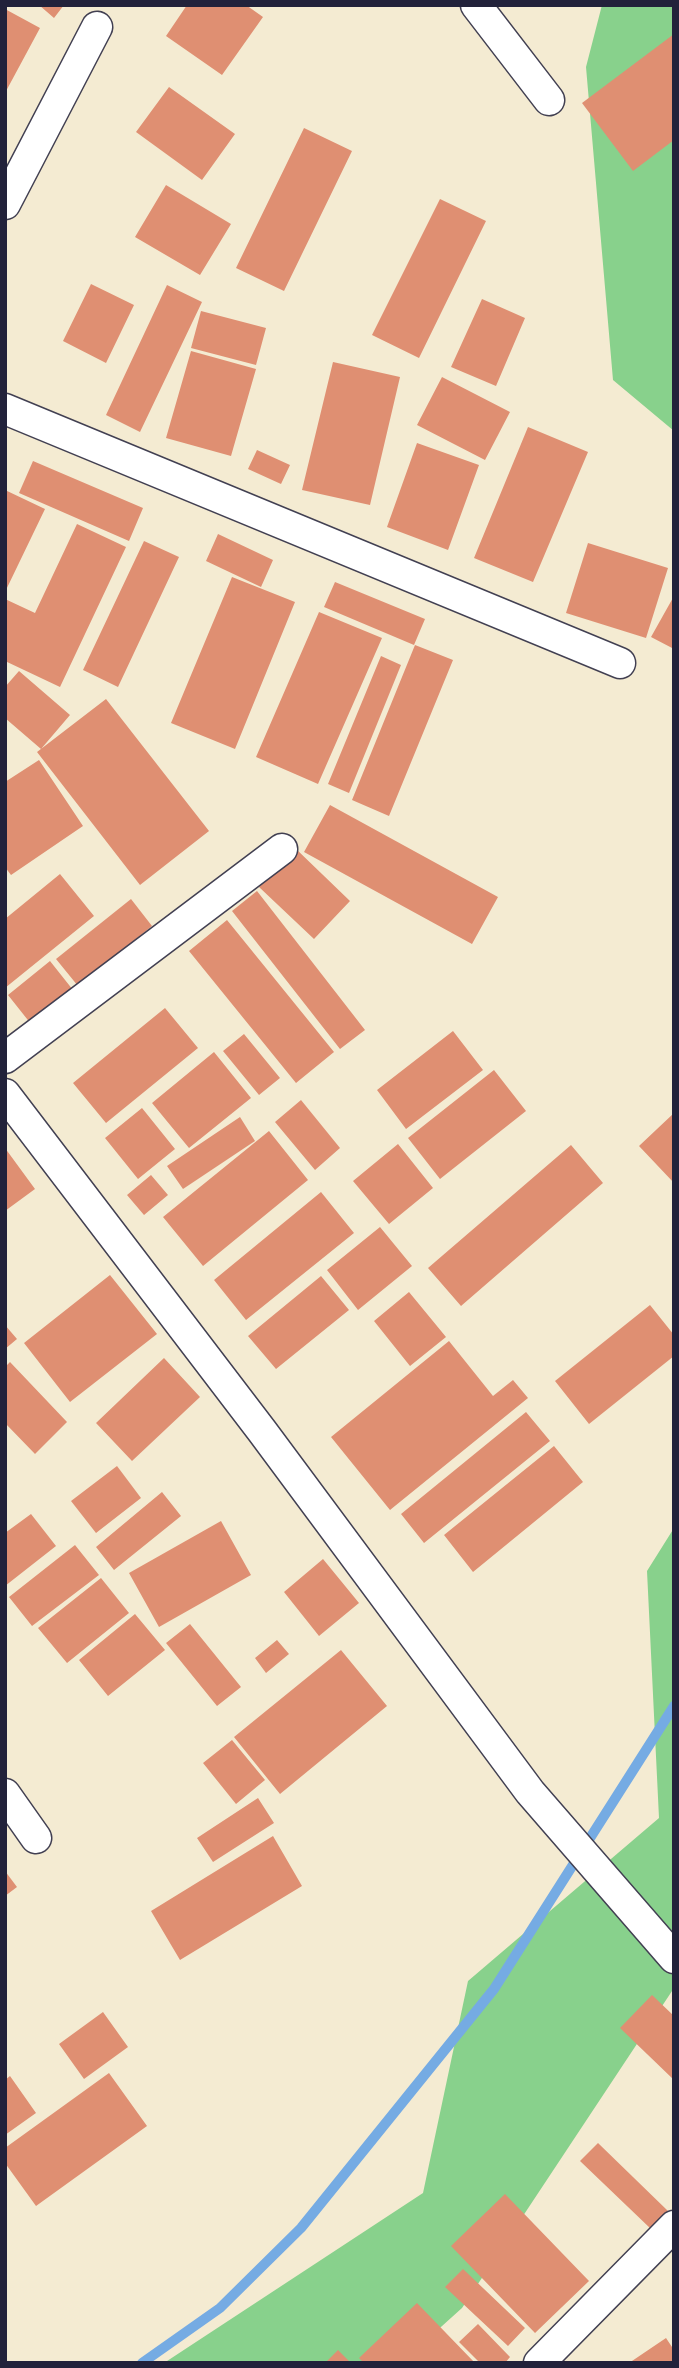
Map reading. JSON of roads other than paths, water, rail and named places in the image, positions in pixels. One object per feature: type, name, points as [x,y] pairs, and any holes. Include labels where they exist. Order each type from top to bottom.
[{"type":"street","points":[[476,5],[549,100]]},
{"type":"street","points":[[5,204],[97,27]]},
{"type":"street","points":[[5,409],[620,663]]},
{"type":"street","points":[[5,1058],[282,849]]},
{"type":"street","points":[[5,1094],[262,1431],[530,1792],[674,1958]]},
{"type":"street","points":[[5,1794],[36,1838]]},
{"type":"street","points":[[539,2363],[674,2226]]},
{"type":"waterway","points":[[142,2363],[220,2308],[301,2228],[494,1989],[674,1706]]}]
